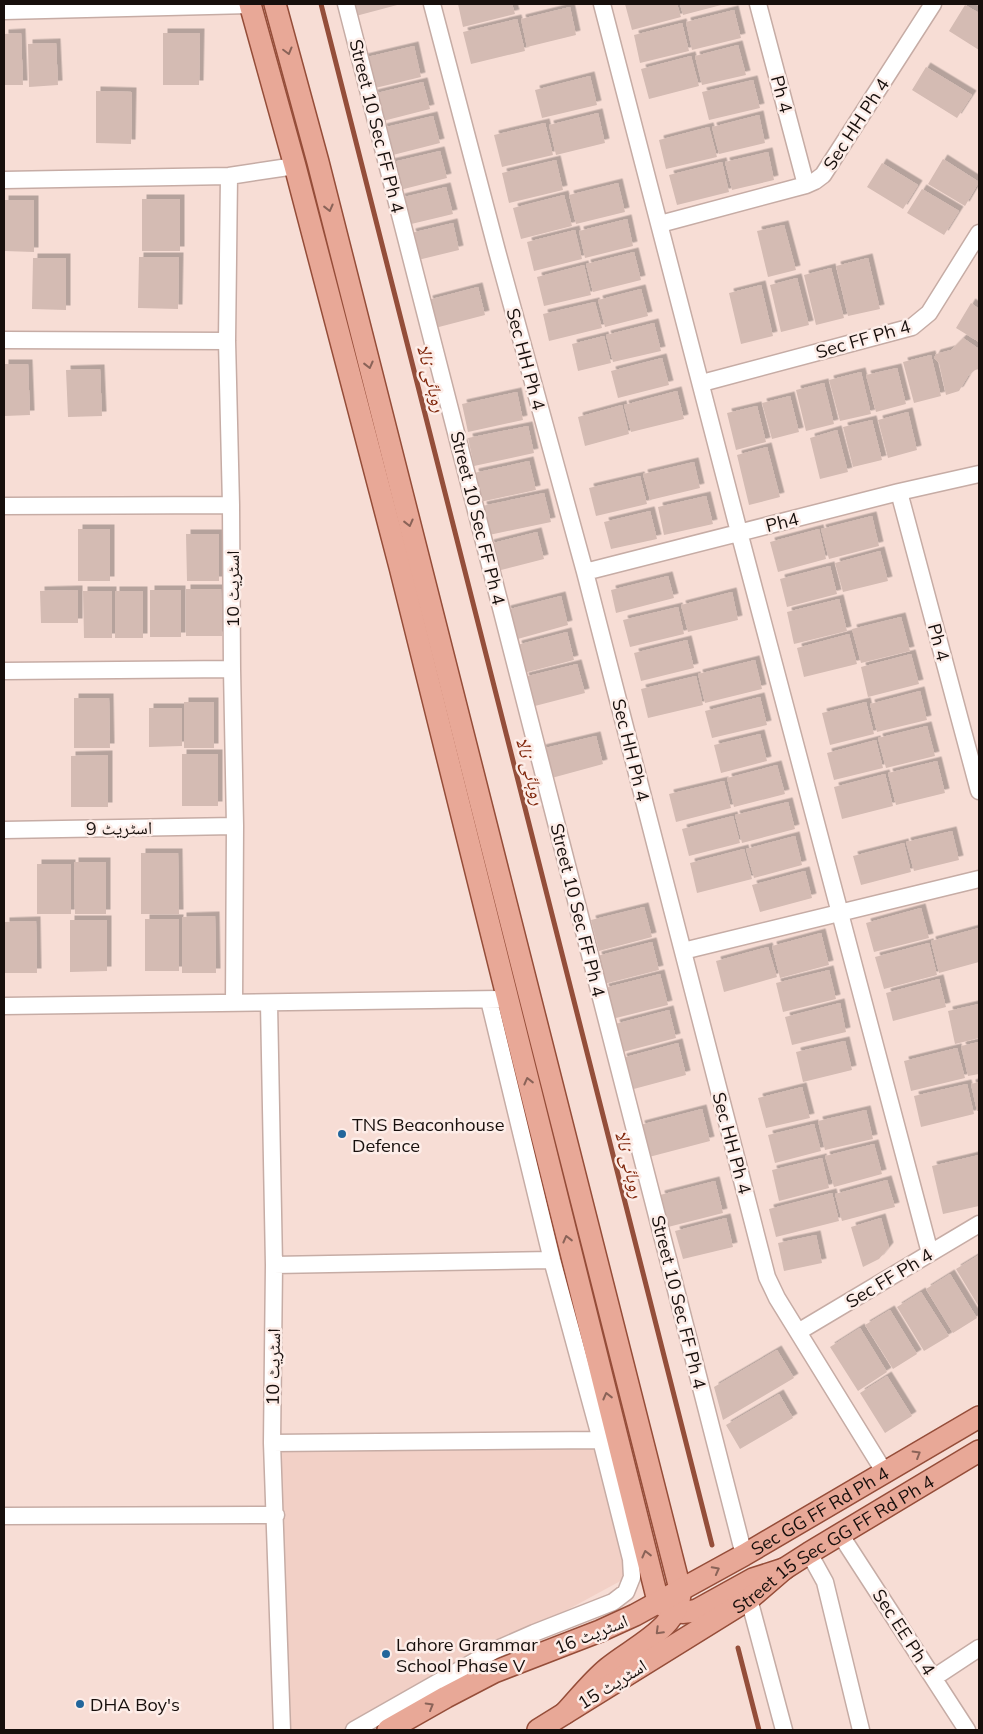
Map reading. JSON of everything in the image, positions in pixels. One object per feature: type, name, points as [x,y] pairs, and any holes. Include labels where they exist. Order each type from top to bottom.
[{"type":"main road","points":[[250,4],[400,568],[498,1000],[550,1212],[666,1606],[655,1635],[627,1652],[606,1669],[565,1713]]},
{"type":"main road","points":[[275,4],[323,182],[680,1589]]},
{"type":"main road","name":"Sec GG FF Rd Ph 4","points":[[666,1606],[680,1589],[744,1555],[979,1417]]},
{"type":"main road","name":"Street 15 Sec GG FF Rd Ph 4","points":[[687,1638],[749,1599],[784,1569],[979,1451]]},
{"type":"main road","points":[[666,1606],[688,1613],[753,1579],[784,1569]]},
{"type":"main road","name":"اسٹریٹ 16","points":[[388,1730],[494,1672],[600,1631],[635,1615],[666,1606]]},
{"type":"main road","name":"اسٹریٹ 15","points":[[538,1730],[687,1638]]},
{"type":"street","points":[[4,11],[250,4]]},
{"type":"street","name":"Street 10 Sec FF Ph 4","points":[[346,4],[744,1555]]},
{"type":"street","name":"Sec HH Ph 4","points":[[432,4],[496,251],[585,572],[767,1277],[777,1298],[885,1473]]},
{"type":"street","points":[[602,4],[702,383],[739,532],[930,1253]]},
{"type":"street","name":"Ph 4","points":[[758,4],[806,185]]},
{"type":"street","name":"Sec HH Ph 4","points":[[660,224],[806,185],[823,175],[933,4]]},
{"type":"street","points":[[4,180],[229,176],[294,166]]},
{"type":"street","name":"اسٹریٹ 10","points":[[229,176],[227,341],[235,826],[234,1003]]},
{"type":"street","name":"Sec FF Ph 4","points":[[702,383],[912,327],[929,314],[979,233]]},
{"type":"street","points":[[4,340],[227,341]]},
{"type":"street","name":"Ph4","points":[[585,572],[899,492],[979,474]]},
{"type":"street","name":"Ph 4","points":[[899,492],[979,791]]},
{"type":"street","points":[[4,506],[231,505]]},
{"type":"street","points":[[4,671],[232,669]]},
{"type":"street","name":"اسٹریٹ 9","points":[[4,830],[235,826]]},
{"type":"street","points":[[683,950],[979,879]]},
{"type":"street","points":[[4,1006],[498,1000]]},
{"type":"street","name":"اسٹریٹ 10","points":[[270,1003],[274,1265],[272,1443],[282,1730]]},
{"type":"street","points":[[354,1730],[493,1651],[612,1602],[626,1592],[632,1577],[631,1558],[552,1260],[550,1212]]},
{"type":"street","name":"Sec FF Ph 4","points":[[798,1332],[979,1224]]},
{"type":"street","points":[[274,1265],[552,1260]]},
{"type":"street","points":[[272,1443],[601,1440]]},
{"type":"street","points":[[4,1516],[276,1515]]},
{"type":"street","name":"Sec EE Ph 4","points":[[840,1534],[967,1730]]},
{"type":"street","points":[[809,1553],[824,1582],[861,1730]]},
{"type":"street","points":[[749,1599],[784,1730]]},
{"type":"street","points":[[934,1678],[979,1648]]},
{"type":"shaded area","name":"Lahore Grammar School Phase V","points":[[599,1445],[626,1578],[346,1730],[288,1730],[281,1446]]},
{"type":"building","points":[[349,4],[401,4],[352,17]]},
{"type":"building","points":[[458,4],[512,4],[515,14],[463,27]]},
{"type":"building","points":[[625,4],[677,4],[681,17],[632,30]]},
{"type":"building","points":[[680,4],[725,4],[683,15]]},
{"type":"building","points":[[965,5],[979,13],[979,50],[949,31]]},
{"type":"building","points":[[570,7],[576,35],[527,47],[521,19]]},
{"type":"building","points":[[734,10],[741,38],[692,50],[686,22]]},
{"type":"building","points":[[517,19],[525,51],[471,64],[463,32]]},
{"type":"building","points":[[682,23],[689,51],[640,63],[634,35]]},
{"type":"building","points":[[21,33],[23,85],[4,85],[4,34]]},
{"type":"building","points":[[163,33],[200,33],[199,85],[163,85]]},
{"type":"building","points":[[56,43],[58,85],[29,87],[28,44]]},
{"type":"building","points":[[738,45],[746,75],[702,85],[695,56]]},
{"type":"building","points":[[414,46],[421,77],[371,89],[363,58]]},
{"type":"building","points":[[691,56],[699,86],[649,99],[641,69]]},
{"type":"building","points":[[926,67],[972,95],[957,118],[912,90]]},
{"type":"building","points":[[590,76],[597,105],[542,118],[535,90]]},
{"type":"building","points":[[753,80],[760,108],[709,120],[702,92]]},
{"type":"building","points":[[423,82],[430,109],[379,122],[373,94]]},
{"type":"building","points":[[96,91],[132,92],[131,144],[96,143]]},
{"type":"building","points":[[598,113],[605,143],[556,155],[549,125]]},
{"type":"building","points":[[759,115],[765,143],[719,154],[712,127]]},
{"type":"building","points":[[433,116],[440,143],[389,156],[382,128]]},
{"type":"building","points":[[545,123],[553,155],[502,167],[494,135]]},
{"type":"building","points":[[709,127],[717,157],[666,169],[659,140]]},
{"type":"building","points":[[440,151],[447,178],[396,191],[389,163]]},
{"type":"building","points":[[768,152],[774,180],[732,190],[725,162]]},
{"type":"building","points":[[943,159],[979,182],[965,206],[928,184]]},
{"type":"building","points":[[556,160],[563,190],[509,203],[502,173]]},
{"type":"building","points":[[722,162],[729,192],[677,205],[669,175]]},
{"type":"building","points":[[882,163],[918,185],[903,209],[867,187]]},
{"type":"building","points":[[618,183],[625,212],[576,224],[569,195]]},
{"type":"building","points":[[446,187],[453,214],[407,225],[400,198]]},
{"type":"building","points":[[922,189],[959,211],[944,235],[907,213]]},
{"type":"building","points":[[564,195],[572,226],[521,239],[513,208]]},
{"type":"building","points":[[142,199],[180,199],[180,251],[142,251]]},
{"type":"building","points":[[4,200],[34,200],[34,252],[4,251]]},
{"type":"building","points":[[627,219],[633,246],[585,258],[579,231]]},
{"type":"building","points":[[453,223],[459,250],[418,260],[411,233]]},
{"type":"building","points":[[784,225],[796,270],[768,277],[757,231]]},
{"type":"building","points":[[575,230],[582,259],[534,271],[527,242]]},
{"type":"building","points":[[634,252],[641,280],[593,292],[586,264]]},
{"type":"building","points":[[139,257],[179,257],[178,309],[138,308]]},
{"type":"building","points":[[33,258],[66,258],[66,310],[32,309]]},
{"type":"building","points":[[868,258],[880,309],[848,316],[836,266]]},
{"type":"building","points":[[584,265],[591,295],[544,306],[537,277]]},
{"type":"building","points":[[831,268],[844,318],[816,325],[804,275]]},
{"type":"building","points":[[797,278],[809,325],[781,332],[770,285]]},
{"type":"building","points":[[761,285],[773,336],[741,344],[729,293]]},
{"type":"building","points":[[478,287],[485,315],[435,328],[428,300]]},
{"type":"building","points":[[641,289],[648,316],[605,327],[598,300]]},
{"type":"building","points":[[595,302],[602,328],[549,341],[543,314]]},
{"type":"building","points":[[971,303],[979,309],[979,342],[956,328]]},
{"type":"building","points":[[654,323],[661,351],[613,362],[606,335]]},
{"type":"building","points":[[604,336],[611,363],[578,371],[572,344]]},
{"type":"building","points":[[963,338],[979,349],[979,369],[968,376],[959,391],[946,395],[939,363],[934,358],[936,354],[951,350]]},
{"type":"building","points":[[931,355],[941,396],[914,403],[903,362]]},
{"type":"building","points":[[662,358],[669,385],[618,398],[611,371]]},
{"type":"building","points":[[4,364],[28,364],[30,415],[4,416]]},
{"type":"building","points":[[897,368],[906,404],[876,412],[866,375]]},
{"type":"building","points":[[100,369],[102,416],[68,417],[66,370]]},
{"type":"building","points":[[861,372],[871,414],[840,421],[829,380]]},
{"type":"building","points":[[824,383],[834,424],[806,431],[796,390]]},
{"type":"building","points":[[677,391],[684,419],[631,432],[624,405]]},
{"type":"building","points":[[517,392],[523,420],[468,432],[462,404]]},
{"type":"building","points":[[790,396],[799,432],[772,439],[762,403]]},
{"type":"building","points":[[622,405],[629,434],[585,446],[578,417]]},
{"type":"building","points":[[757,406],[766,442],[736,450],[727,413]]},
{"type":"building","points":[[908,412],[917,450],[888,458],[878,420]]},
{"type":"building","points":[[872,420],[882,460],[853,467],[843,427]]},
{"type":"building","points":[[528,426],[534,453],[474,466],[468,438]]},
{"type":"building","points":[[837,430],[848,472],[820,479],[810,438]]},
{"type":"building","points":[[767,447],[780,497],[749,505],[737,455]]},
{"type":"building","points":[[529,461],[536,490],[480,502],[474,473]]},
{"type":"building","points":[[694,462],[700,488],[650,500],[643,474]]},
{"type":"building","points":[[640,476],[647,504],[596,516],[589,488]]},
{"type":"building","points":[[544,493],[551,522],[489,535],[482,506]]},
{"type":"building","points":[[706,496],[713,524],[664,535],[658,507]]},
{"type":"building","points":[[650,511],[657,539],[611,549],[604,522]]},
{"type":"building","points":[[872,516],[879,546],[829,559],[821,529]]},
{"type":"building","points":[[78,529],[110,529],[110,581],[78,581]]},
{"type":"building","points":[[819,529],[826,559],[778,572],[770,542]]},
{"type":"building","points":[[537,532],[544,559],[497,571],[489,544]]},
{"type":"building","points":[[186,534],[219,534],[219,581],[187,581]]},
{"type":"building","points":[[880,551],[888,581],[843,592],[835,563]]},
{"type":"building","points":[[830,566],[837,594],[787,607],[780,579]]},
{"type":"building","points":[[668,576],[674,598],[616,613],[611,590]]},
{"type":"building","points":[[186,589],[221,589],[222,636],[186,636]]},
{"type":"building","points":[[78,590],[78,623],[41,623],[40,591]]},
{"type":"building","points":[[150,590],[181,590],[181,637],[150,637]]},
{"type":"building","points":[[83,591],[112,591],[112,638],[84,638]]},
{"type":"building","points":[[115,591],[143,591],[143,638],[115,638]]},
{"type":"building","points":[[732,592],[738,620],[688,632],[681,605]]},
{"type":"building","points":[[561,596],[568,625],[514,640],[506,610]]},
{"type":"building","points":[[839,599],[847,631],[794,644],[787,612]]},
{"type":"building","points":[[678,607],[684,634],[630,647],[623,620]]},
{"type":"building","points":[[901,617],[910,651],[861,663],[852,629]]},
{"type":"building","points":[[567,632],[574,660],[524,673],[517,645]]},
{"type":"building","points":[[849,634],[857,664],[804,677],[797,648]]},
{"type":"building","points":[[687,640],[694,668],[641,681],[634,653]]},
{"type":"building","points":[[911,654],[919,684],[868,697],[861,667]]},
{"type":"building","points":[[755,660],[762,689],[705,703],[698,674]]},
{"type":"building","points":[[577,664],[585,693],[531,707],[524,677]]},
{"type":"building","points":[[696,676],[703,705],[648,718],[641,689]]},
{"type":"building","points":[[920,691],[927,720],[877,732],[870,704]]},
{"type":"building","points":[[760,697],[767,725],[712,738],[705,711]]},
{"type":"building","points":[[74,698],[109,698],[110,748],[74,748]]},
{"type":"building","points":[[184,702],[214,702],[214,748],[184,748]]},
{"type":"building","points":[[866,702],[874,734],[830,745],[822,713]]},
{"type":"building","points":[[149,708],[182,708],[182,746],[149,747]]},
{"type":"building","points":[[927,726],[935,756],[886,768],[878,738]]},
{"type":"building","points":[[760,734],[767,761],[721,773],[714,745]]},
{"type":"building","points":[[596,736],[603,764],[548,779],[541,749]]},
{"type":"building","points":[[876,740],[883,768],[834,780],[827,753]]},
{"type":"building","points":[[182,754],[218,754],[218,806],[182,806]]},
{"type":"building","points":[[108,755],[108,807],[71,807],[71,756]]},
{"type":"building","points":[[937,761],[945,793],[896,805],[888,773]]},
{"type":"building","points":[[777,765],[785,794],[734,807],[727,778]]},
{"type":"building","points":[[885,774],[893,806],[842,819],[834,787]]},
{"type":"building","points":[[724,781],[731,808],[676,822],[669,794]]},
{"type":"building","points":[[788,802],[795,829],[742,843],[735,815]]},
{"type":"building","points":[[733,816],[740,843],[689,856],[682,829]]},
{"type":"building","points":[[952,831],[959,860],[914,871],[906,842]]},
{"type":"building","points":[[795,836],[802,865],[754,878],[746,849]]},
{"type":"building","points":[[904,843],[911,872],[861,885],[853,856]]},
{"type":"building","points":[[744,849],[752,879],[697,893],[690,863]]},
{"type":"building","points":[[141,853],[178,853],[179,914],[141,914]]},
{"type":"building","points":[[74,862],[106,862],[106,914],[75,914]]},
{"type":"building","points":[[37,864],[71,864],[71,914],[37,914]]},
{"type":"building","points":[[805,871],[812,898],[760,912],[752,885]]},
{"type":"building","points":[[644,907],[652,937],[599,951],[591,920]]},
{"type":"building","points":[[921,908],[929,938],[874,952],[866,923]]},
{"type":"building","points":[[215,916],[216,973],[182,973],[182,917]]},
{"type":"building","points":[[145,919],[179,919],[179,971],[145,971]]},
{"type":"building","points":[[70,920],[107,920],[107,971],[70,972]]},
{"type":"building","points":[[36,921],[37,973],[5,973],[5,922]]},
{"type":"building","points":[[979,928],[979,962],[939,973],[931,941]]},
{"type":"building","points":[[821,933],[829,965],[780,978],[772,946]]},
{"type":"building","points":[[652,942],[659,970],[604,984],[597,956]]},
{"type":"building","points":[[929,943],[937,975],[884,989],[875,957]]},
{"type":"building","points":[[768,947],[777,977],[724,992],[716,961]]},
{"type":"building","points":[[829,970],[836,999],[783,1012],[776,983]]},
{"type":"building","points":[[660,974],[668,1005],[612,1019],[604,988]]},
{"type":"building","points":[[939,979],[946,1007],[893,1021],[886,993]]},
{"type":"building","points":[[840,1003],[846,1032],[792,1045],[785,1017]]},
{"type":"building","points":[[979,1004],[979,1038],[955,1044],[948,1011]]},
{"type":"building","points":[[669,1010],[676,1038],[623,1052],[615,1024]]},
{"type":"building","points":[[845,1041],[852,1070],[803,1082],[796,1052]]},
{"type":"building","points":[[979,1042],[979,1074],[968,1076],[961,1046]]},
{"type":"building","points":[[678,1043],[686,1075],[630,1090],[622,1058]]},
{"type":"building","points":[[957,1048],[965,1078],[911,1091],[904,1061]]},
{"type":"building","points":[[979,1082],[979,1111],[977,1111],[971,1084]]},
{"type":"building","points":[[967,1084],[974,1114],[921,1127],[914,1096]]},
{"type":"building","points":[[802,1087],[810,1118],[766,1128],[758,1098]]},
{"type":"building","points":[[702,1109],[710,1141],[649,1157],[640,1125]]},
{"type":"building","points":[[866,1110],[873,1139],[825,1150],[818,1121]]},
{"type":"building","points":[[814,1124],[821,1151],[775,1163],[768,1135]]},
{"type":"building","points":[[874,1144],[882,1174],[834,1187],[825,1156]]},
{"type":"building","points":[[979,1155],[979,1206],[943,1214],[932,1166]]},
{"type":"building","points":[[822,1158],[829,1188],[779,1201],[772,1170]]},
{"type":"building","points":[[887,1180],[895,1207],[842,1221],[835,1194]]},
{"type":"building","points":[[715,1181],[723,1213],[668,1227],[660,1195]]},
{"type":"building","points":[[832,1193],[839,1221],[776,1237],[769,1209]]},
{"type":"building","points":[[726,1218],[733,1247],[683,1259],[675,1231]]},
{"type":"building","points":[[881,1218],[889,1247],[879,1259],[863,1267],[851,1227]]},
{"type":"building","points":[[816,1235],[822,1263],[784,1271],[778,1243]]},
{"type":"building","points":[[979,1255],[979,1307],[956,1269]]},
{"type":"building","points":[[950,1274],[977,1318],[953,1333],[926,1289]]},
{"type":"building","points":[[921,1292],[949,1336],[924,1351],[897,1307]]},
{"type":"building","points":[[890,1310],[917,1354],[893,1369],[865,1325]]},
{"type":"building","points":[[860,1328],[887,1372],[858,1391],[830,1347]]},
{"type":"building","points":[[777,1350],[794,1378],[723,1420],[714,1387]]},
{"type":"building","points":[[887,1376],[912,1416],[885,1433],[860,1393]]},
{"type":"building","points":[[779,1394],[793,1418],[740,1449],[726,1425]]},
{"type":"waterway","name":"روہائی نالا","points":[[321,4],[712,1545]]},
{"type":"waterway","name":"روہائی نالا","points":[[738,1648],[759,1730]]},
{"type":"place","name":"TNS Beaconhouse Defence","points":[[342,1134]]},
{"type":"place","name":"Lahore Grammar School Phase V","points":[[386,1654]]},
{"type":"place","name":"DHA Boy's","points":[[80,1704]]}]
